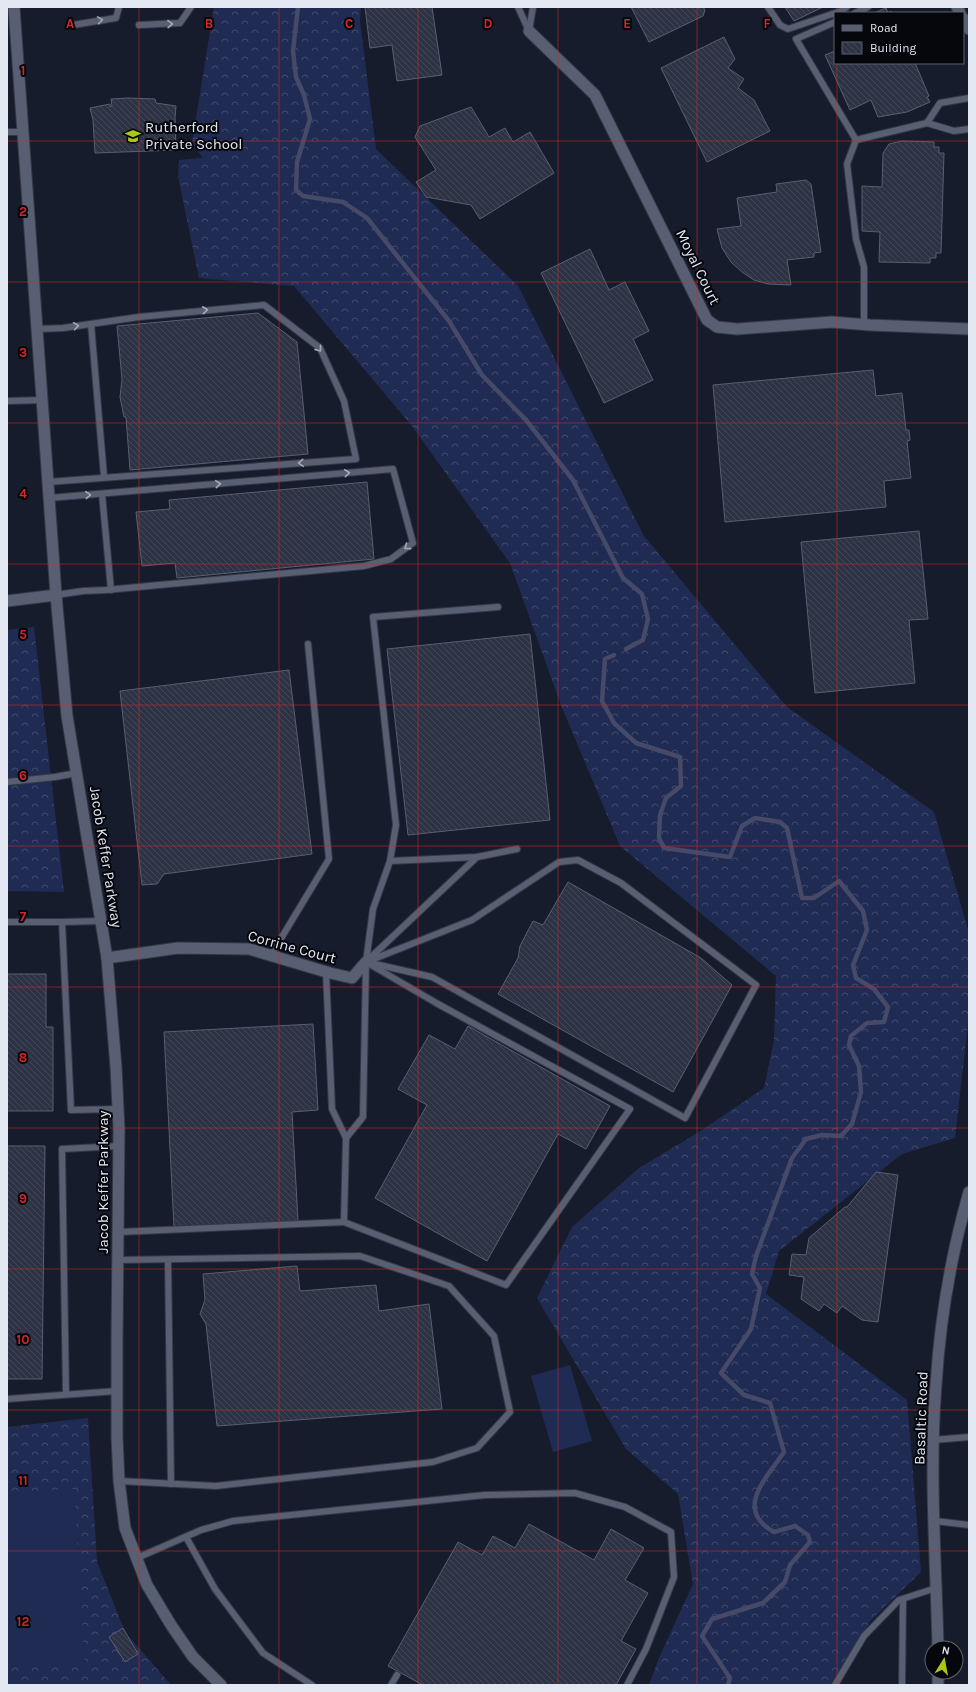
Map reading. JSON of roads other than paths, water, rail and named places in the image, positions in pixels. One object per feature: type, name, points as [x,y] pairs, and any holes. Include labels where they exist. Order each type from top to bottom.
[{"type":"street","name":"Jacob Keffer Parkway","points":[[14,7],[56,595],[67,716],[107,958],[118,1109],[119,1232],[117,1391],[119,1481],[125,1528],[147,1585],[171,1625],[194,1657],[221,1685]]},
{"type":"street","name":"Moyal Court","points":[[529,31],[595,95],[707,320],[717,327],[737,329],[832,322],[864,325],[969,329]]},
{"type":"street","points":[[7,601],[56,595]]},
{"type":"street","name":"Corrine Court","points":[[107,958],[178,948],[248,949],[326,972],[352,978],[366,962]]},
{"type":"street","name":"Basaltic Road","points":[[938,1640],[934,1440],[936,1384],[948,1278],[969,1192]]},
{"type":"lane","points":[[73,24],[116,18],[119,7]]},
{"type":"lane","points":[[139,25],[180,24],[191,7]]},
{"type":"lane","points":[[518,7],[529,31]]},
{"type":"lane","points":[[529,31],[533,7]]},
{"type":"lane","points":[[768,7],[780,25],[788,28],[834,13]]},
{"type":"lane","points":[[838,12],[847,7]]},
{"type":"lane","points":[[857,12],[868,7]]},
{"type":"lane","points":[[834,22],[796,39],[856,140]]},
{"type":"lane","points":[[927,123],[940,103],[969,98]]},
{"type":"lane","points":[[856,140],[927,123],[954,131],[969,129]]},
{"type":"lane","points":[[7,132],[23,132]]},
{"type":"lane","points":[[856,140],[847,164],[856,239],[864,267],[864,325]]},
{"type":"lane","points":[[38,329],[92,324],[139,317],[264,305],[320,348],[344,401],[356,459],[48,482]]},
{"type":"lane","points":[[92,324],[104,477]]},
{"type":"lane","points":[[7,401],[42,400]]},
{"type":"lane","points":[[49,498],[393,469],[413,543],[391,559],[364,566],[111,590],[83,591],[56,595]]},
{"type":"lane","points":[[102,494],[111,590]]},
{"type":"lane","points":[[346,1138],[362,1117],[366,962],[374,909],[390,861],[396,825],[373,617],[498,607]]},
{"type":"lane","points":[[271,955],[330,859],[308,644]]},
{"type":"lane","points":[[7,782],[77,773]]},
{"type":"lane","points":[[390,861],[477,857],[517,849]]},
{"type":"lane","points":[[366,962],[477,857]]},
{"type":"lane","points":[[578,860],[621,883],[756,985],[685,1118],[432,977],[366,962],[472,920],[559,862],[578,860]]},
{"type":"lane","points":[[7,922],[101,921]]},
{"type":"lane","points":[[62,922],[71,1110],[118,1109]]},
{"type":"lane","points":[[119,1232],[344,1222],[506,1285],[630,1109],[438,1004],[366,962]]},
{"type":"lane","points":[[326,972],[332,1109],[346,1138],[344,1222]]},
{"type":"lane","points":[[66,1394],[62,1149],[119,1146]]},
{"type":"lane","points":[[118,1260],[360,1256],[449,1286],[494,1336],[510,1412],[477,1448],[433,1462],[216,1486],[119,1481]]},
{"type":"lane","points":[[168,1260],[171,1484]]},
{"type":"lane","points":[[7,1399],[117,1391]]},
{"type":"lane","points":[[934,1440],[969,1437]]},
{"type":"lane","points":[[137,1558],[202,1530],[233,1521],[485,1495],[575,1493],[625,1507],[671,1532],[674,1577],[646,1649],[628,1685]]},
{"type":"lane","points":[[935,1521],[969,1525]]},
{"type":"lane","points":[[186,1537],[215,1589],[263,1653],[312,1685]]},
{"type":"lane","points":[[835,1685],[864,1636],[899,1600],[936,1588]]},
{"type":"lane","points":[[902,1685],[903,1599]]},
{"type":"lane","points":[[391,1685],[397,1675]]},
{"type":"waterway","points":[[298,7],[293,51],[296,77],[304,95],[310,119],[297,162],[296,190],[303,196],[343,202],[367,218],[449,321],[482,375],[526,420],[573,480],[623,578],[642,594],[648,619],[643,640],[626,649]]},
{"type":"waterway","points":[[614,655],[605,659],[602,701],[614,723],[636,743],[680,757],[681,786],[666,798],[660,815],[659,838],[664,848],[730,857],[742,826],[755,818],[780,822],[787,828],[802,898],[814,898],[839,881],[863,911],[867,930],[853,965],[856,978],[874,989],[888,1007],[884,1022],[867,1023],[851,1036],[849,1045],[859,1066],[861,1092],[852,1124],[841,1136],[822,1135],[806,1139],[792,1158],[756,1256],[752,1274],[760,1288],[751,1329],[721,1373],[744,1395],[770,1403],[784,1452],[757,1493],[755,1503],[756,1513],[762,1523],[774,1532],[795,1526],[808,1535],[810,1542],[790,1565],[785,1582],[763,1603],[712,1619],[702,1636],[730,1678],[728,1685]]},
{"type":"place","name":"Rutherford Private School","points":[[133,136]]}]
